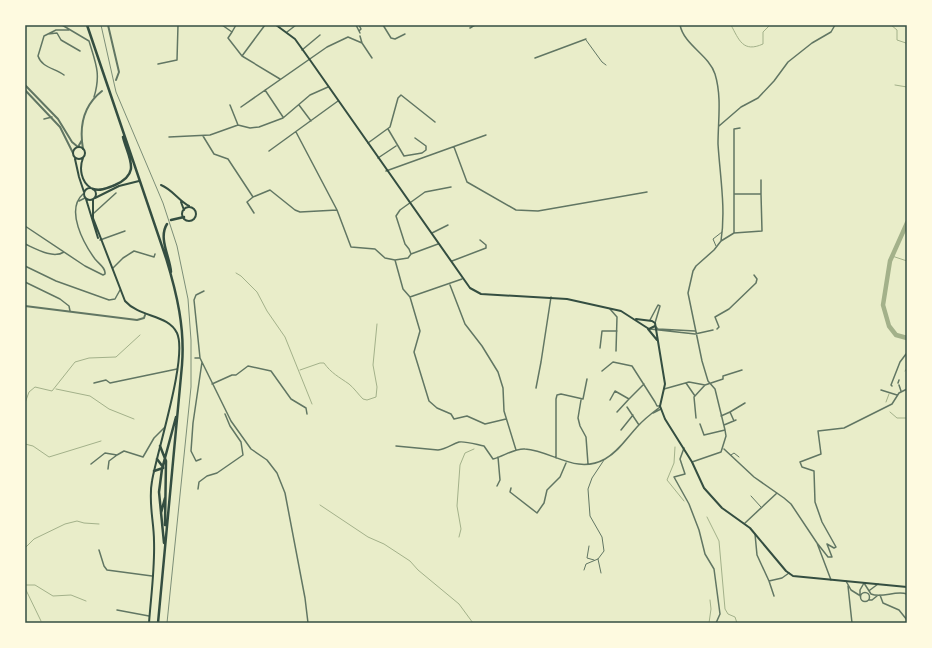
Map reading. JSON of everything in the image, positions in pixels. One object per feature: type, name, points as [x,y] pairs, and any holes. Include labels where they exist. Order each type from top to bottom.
[{"type":"highway","points":[[87,25],[171,276]]},
{"type":"highway","points":[[92,189],[105,189],[122,182],[130,174],[132,164],[123,132]]},
{"type":"highway","points":[[171,220],[184,217]]},
{"type":"highway","points":[[158,623],[183,355],[181,321],[163,236],[167,224]]},
{"type":"highway","points":[[164,548],[158,498],[161,472],[177,415]]},
{"type":"highway","points":[[160,446],[166,461],[166,533]]},
{"type":"highway","points":[[157,459],[166,461]]},
{"type":"highway","points":[[157,459],[163,468],[165,477]]},
{"type":"highway","points":[[154,471],[163,468]]},
{"type":"highway","points":[[163,538],[161,510],[165,498]]},
{"type":"main road","points":[[276,25],[287,32],[310,60],[386,171],[410,203],[462,279],[470,288],[481,294],[562,298],[610,309],[649,321],[655,325],[664,389],[661,407],[665,419],[684,448],[692,462],[700,482],[709,495],[726,512],[745,523],[789,573],[797,577],[907,587]]},
{"type":"main road","points":[[104,192],[95,192],[87,185],[83,177],[81,165],[85,152],[83,149],[78,147],[73,153],[85,199],[93,225],[120,290],[130,306],[145,315],[162,319],[174,328],[179,342],[177,369],[150,492],[154,539],[149,623]]},
{"type":"main road","points":[[75,158],[78,160],[84,158]]},
{"type":"main road","points":[[85,199],[94,198],[104,192],[125,184],[139,181]]},
{"type":"main road","points":[[161,185],[173,192],[180,200],[195,210],[195,218],[189,220],[184,217],[184,210],[180,200]]},
{"type":"main road","points":[[84,193],[86,189],[92,189]]},
{"type":"main road","points":[[95,192],[92,214],[100,240]]},
{"type":"main road","points":[[184,210],[190,207]]},
{"type":"main road","points":[[631,316],[649,329]]},
{"type":"main road","points":[[649,321],[646,325],[658,342]]},
{"type":"main road","points":[[649,329],[655,325]]},
{"type":"street","points":[[62,25],[89,42],[98,70],[98,84],[94,97],[86,109],[82,140],[83,149]]},
{"type":"street","points":[[108,25],[119,72],[116,80]]},
{"type":"street","points":[[158,64],[177,60],[178,25]]},
{"type":"street","points":[[222,25],[232,32]]},
{"type":"street","points":[[236,25],[228,38],[242,56],[280,79]]},
{"type":"street","points":[[242,56],[265,25]]},
{"type":"street","points":[[287,32],[296,25]]},
{"type":"street","points":[[357,25],[359,32]]},
{"type":"street","points":[[383,25],[391,38],[395,39],[405,34]]},
{"type":"street","points":[[470,28],[475,25]]},
{"type":"street","points":[[680,25],[683,32],[715,74],[719,99],[719,153],[723,192],[721,241]]},
{"type":"street","points":[[719,126],[742,107],[758,98],[774,81],[788,62],[831,32],[835,25]]},
{"type":"street","points":[[64,75],[58,70],[44,65],[39,58],[41,42],[46,34],[56,30],[69,30]]},
{"type":"street","points":[[46,34],[57,33],[62,40],[80,51]]},
{"type":"street","points":[[302,50],[320,35]]},
{"type":"street","points":[[360,36],[362,43],[372,58]]},
{"type":"street","points":[[241,107],[327,47],[348,37],[362,43]]},
{"type":"street","points":[[534,58],[586,40]]},
{"type":"street","points":[[25,85],[58,119],[72,142],[78,147],[82,140]]},
{"type":"street","points":[[169,137],[203,136],[238,125],[254,128],[283,118],[316,91],[328,87]]},
{"type":"street","points":[[25,90],[52,117],[63,132],[73,153]]},
{"type":"street","points":[[265,90],[283,118]]},
{"type":"street","points":[[94,97],[102,91]]},
{"type":"street","points":[[368,143],[388,129],[398,98],[401,95],[435,122]]},
{"type":"street","points":[[269,151],[338,101]]},
{"type":"street","points":[[230,105],[238,125]]},
{"type":"street","points":[[299,105],[311,121]]},
{"type":"street","points":[[44,119],[52,117]]},
{"type":"street","points":[[734,233],[734,129],[740,128]]},
{"type":"street","points":[[388,129],[404,156],[416,155],[424,152],[426,148],[414,138]]},
{"type":"street","points":[[296,132],[337,210],[351,247],[375,249],[386,258],[395,260],[408,258],[411,254],[438,244]]},
{"type":"street","points":[[386,171],[486,135]]},
{"type":"street","points":[[203,136],[214,154],[228,159],[253,197]]},
{"type":"street","points":[[378,158],[397,146]]},
{"type":"street","points":[[454,147],[467,182],[516,210],[538,211],[647,192]]},
{"type":"street","points":[[724,450],[724,425],[715,389],[710,384],[706,375],[694,331],[688,296],[693,271],[721,241],[734,233],[762,231],[761,180]]},
{"type":"street","points":[[411,254],[405,244],[396,216],[400,210],[425,192],[451,187]]},
{"type":"street","points":[[254,213],[247,202],[253,197],[270,190],[295,210],[300,212],[337,210]]},
{"type":"street","points":[[25,226],[85,266],[103,275],[106,273],[95,258],[76,219],[79,201],[84,193]]},
{"type":"street","points":[[92,214],[116,193]]},
{"type":"street","points":[[734,194],[761,194]]},
{"type":"street","points":[[79,201],[85,199]]},
{"type":"street","points":[[92,210],[96,211]]},
{"type":"street","points":[[431,234],[448,225]]},
{"type":"street","points":[[100,240],[125,231]]},
{"type":"street","points":[[450,262],[486,248],[486,245],[480,240]]},
{"type":"street","points":[[25,244],[47,254],[60,254],[64,252]]},
{"type":"street","points":[[112,270],[115,264],[129,253],[137,251],[154,257],[155,254]]},
{"type":"street","points":[[395,260],[403,289],[410,297],[420,331],[414,352],[432,404],[447,411],[454,419],[467,416],[484,424],[506,418]]},
{"type":"street","points":[[25,266],[56,281],[109,300],[114,299],[120,290]]},
{"type":"street","points":[[717,329],[719,327],[715,317],[729,309],[756,283],[757,280],[754,275]]},
{"type":"street","points":[[410,297],[462,279]]},
{"type":"street","points":[[25,282],[64,301],[69,306],[70,311]]},
{"type":"street","points":[[450,284],[465,324],[483,346],[498,372],[503,388],[506,418],[516,450]]},
{"type":"street","points":[[198,490],[199,482],[208,476],[217,473],[243,455],[241,442],[230,426],[200,358],[194,300],[196,295],[204,291]]},
{"type":"street","points":[[536,388],[550,297]]},
{"type":"street","points":[[649,321],[654,314],[657,305],[659,305],[655,325],[658,329],[694,331]]},
{"type":"street","points":[[25,306],[137,320],[144,318],[145,315]]},
{"type":"street","points":[[610,309],[616,314],[616,351]]},
{"type":"street","points":[[649,329],[656,331],[695,334],[713,330]]},
{"type":"street","points":[[600,348],[602,331],[616,331]]},
{"type":"street","points":[[892,386],[900,362],[906,354]]},
{"type":"street","points":[[195,358],[200,358]]},
{"type":"street","points":[[201,459],[196,461],[191,452],[193,423],[202,362]]},
{"type":"street","points":[[396,446],[444,450],[460,442],[464,442],[484,446],[492,457],[498,457],[516,450],[537,450],[566,462],[588,464],[604,460],[624,442],[649,415],[661,407],[657,405],[632,366],[613,362],[602,371]]},
{"type":"street","points":[[212,384],[232,375],[236,375],[248,366],[266,369],[274,374],[291,399],[306,408],[307,414]]},
{"type":"street","points":[[94,383],[106,380],[110,383],[177,369]]},
{"type":"street","points":[[664,389],[695,382],[705,385],[710,384],[723,379],[723,376],[742,370]]},
{"type":"street","points":[[588,379],[582,400],[581,399],[578,418],[586,438],[588,464]]},
{"type":"street","points":[[724,450],[754,477],[790,504],[828,557],[832,557],[827,544],[834,548],[836,547],[822,522],[815,502],[814,471],[802,467],[800,462],[821,454],[818,431],[844,428],[892,404],[897,395],[899,380]]},
{"type":"street","points":[[686,383],[695,396]]},
{"type":"street","points":[[617,412],[644,384]]},
{"type":"street","points":[[696,418],[695,396],[705,385]]},
{"type":"street","points":[[899,387],[906,389]]},
{"type":"street","points":[[899,387],[906,389]]},
{"type":"street","points":[[881,390],[897,395]]},
{"type":"street","points":[[610,400],[615,391],[629,399]]},
{"type":"street","points":[[556,458],[557,420],[555,405],[557,395],[561,394],[581,399]]},
{"type":"street","points":[[721,416],[745,404]]},
{"type":"street","points":[[222,405],[246,443],[273,466],[284,493],[305,598],[308,623]]},
{"type":"street","points":[[627,407],[639,425]]},
{"type":"street","points":[[724,425],[735,420],[730,412]]},
{"type":"street","points":[[621,430],[632,415]]},
{"type":"street","points":[[700,424],[704,435],[725,430]]},
{"type":"street","points":[[108,469],[109,461],[124,451],[143,457],[154,438],[164,428]]},
{"type":"street","points":[[684,448],[680,460],[685,474],[674,477],[689,504],[706,554],[714,569],[720,614],[716,623]]},
{"type":"street","points":[[692,462],[720,453],[724,450]]},
{"type":"street","points":[[91,464],[103,453],[117,455]]},
{"type":"street","points":[[497,486],[500,480],[498,457]]},
{"type":"street","points":[[511,488],[510,492],[536,512],[544,503],[547,490],[560,477],[566,462]]},
{"type":"street","points":[[745,523],[777,493]]},
{"type":"street","points":[[755,533],[758,555],[774,596]]},
{"type":"street","points":[[817,543],[831,580]]},
{"type":"street","points":[[99,550],[104,566],[107,570],[152,576]]},
{"type":"street","points":[[769,581],[782,578],[789,573]]},
{"type":"street","points":[[846,581],[848,586],[852,623]]},
{"type":"street","points":[[869,600],[870,590],[864,582],[860,590],[864,601],[875,599],[879,596],[901,592],[907,594]]},
{"type":"street","points":[[870,590],[879,584]]},
{"type":"street","points":[[848,586],[851,590],[861,596]]},
{"type":"street","points":[[849,594],[851,590]]},
{"type":"street","points":[[861,596],[864,593],[879,596],[883,602],[899,610],[907,620]]},
{"type":"street","points":[[117,610],[149,616]]},
{"type":"lane","points":[[586,40],[602,62],[606,65]]},
{"type":"lane","points":[[716,248],[713,239],[722,231]]},
{"type":"lane","points":[[731,456],[734,453],[739,458]]},
{"type":"lane","points":[[584,570],[586,564],[598,559],[603,555],[604,551],[602,537],[590,516],[588,489],[592,478],[604,460]]},
{"type":"lane","points":[[751,496],[761,508]]},
{"type":"lane","points":[[589,546],[587,558],[595,560]]},
{"type":"lane","points":[[598,559],[601,573]]},
{"type":"waterway","points":[[731,25],[742,44],[751,47],[763,44],[763,32],[770,25]]},
{"type":"waterway","points":[[891,25],[897,30],[897,40],[906,43],[907,46]]},
{"type":"waterway","points":[[895,85],[907,87]]},
{"type":"waterway","points":[[907,223],[890,261],[883,305],[889,326],[896,335],[907,338]]},
{"type":"waterway","points":[[892,256],[907,261]]},
{"type":"waterway","points":[[236,273],[257,292],[267,311],[285,337],[312,404]]},
{"type":"waterway","points":[[300,370],[324,363],[332,372],[351,386],[363,399],[367,400],[376,397],[377,387],[373,365],[377,324]]},
{"type":"waterway","points":[[25,403],[29,392],[35,387],[52,391],[75,362],[89,358],[116,357],[140,335]]},
{"type":"waterway","points":[[56,389],[90,396],[109,409],[134,419]]},
{"type":"waterway","points":[[886,402],[889,394]]},
{"type":"waterway","points":[[890,412],[897,418],[907,418]]},
{"type":"waterway","points":[[25,444],[33,446],[49,457],[101,441]]},
{"type":"waterway","points":[[675,447],[674,463],[667,480],[684,501]]},
{"type":"waterway","points":[[459,537],[461,529],[457,506],[460,465],[465,453],[474,449]]},
{"type":"waterway","points":[[320,505],[368,537],[384,544],[410,561],[418,570],[459,604],[473,623]]},
{"type":"waterway","points":[[707,517],[719,541],[725,609],[728,614],[735,617],[737,623]]},
{"type":"waterway","points":[[25,548],[34,539],[65,524],[77,521],[99,524]]},
{"type":"waterway","points":[[25,585],[35,585],[53,596],[71,595],[86,601]]},
{"type":"waterway","points":[[25,588],[41,621]]},
{"type":"waterway","points":[[709,623],[711,609],[710,600]]},
{"type":"railway","points":[[101,25],[116,92],[163,203],[177,246],[188,299],[191,340],[191,387],[167,623]]}]
